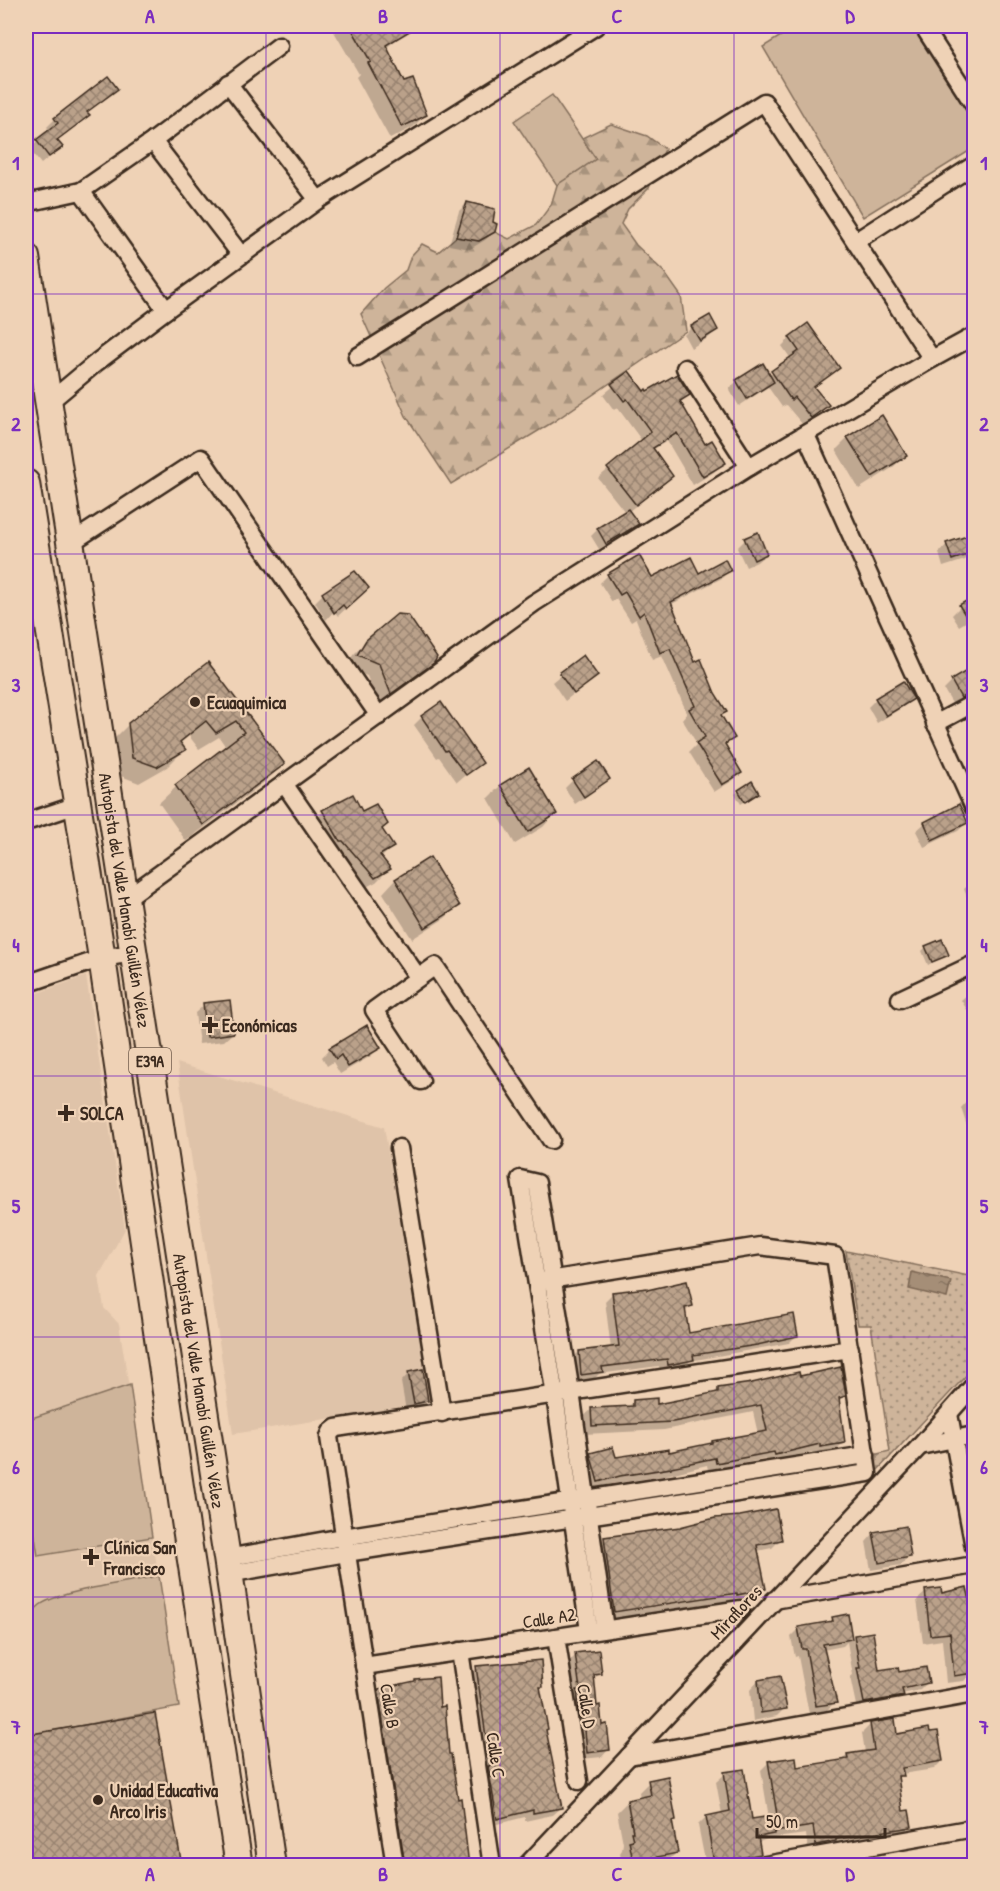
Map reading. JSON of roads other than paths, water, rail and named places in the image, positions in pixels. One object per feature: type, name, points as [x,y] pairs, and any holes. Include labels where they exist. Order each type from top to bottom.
[{"type":"main road","name":"Autopista del Valle Manabí Guillén Vélez","points":[[26,256],[272,1866]]},
{"type":"main road","name":"Autopista del Valle Manabí Guillén Vélez","points":[[26,483],[34,588],[77,805],[102,958],[239,1866]]},
{"type":"main road","points":[[162,1364],[194,1352]]},
{"type":"street","points":[[48,403],[166,310],[318,200],[596,26]]},
{"type":"street","points":[[923,26],[975,105]]},
{"type":"street","points":[[26,203],[81,191],[153,141],[279,46]]},
{"type":"street","points":[[228,83],[318,200]]},
{"type":"street","points":[[357,357],[764,102],[932,359]]},
{"type":"street","points":[[153,141],[241,255]]},
{"type":"street","points":[[856,241],[975,165]]},
{"type":"street","points":[[81,191],[166,310]]},
{"type":"street","points":[[125,899],[534,603],[749,467],[932,359],[974,339]]},
{"type":"street","points":[[685,368],[749,467]]},
{"type":"street","points":[[806,435],[975,808]]},
{"type":"street","points":[[69,544],[201,458],[380,716]]},
{"type":"street","points":[[935,724],[975,704]]},
{"type":"street","points":[[285,785],[418,977]]},
{"type":"street","points":[[26,822],[77,805]]},
{"type":"street","points":[[26,984],[102,958],[133,953]]},
{"type":"street","points":[[900,999],[975,964]]},
{"type":"street","points":[[421,1081],[374,1010],[435,966],[551,1140]]},
{"type":"street","points":[[399,1148],[442,1413],[850,1349]]},
{"type":"street","points":[[545,1280],[520,1179],[537,1184],[545,1280],[597,1630]]},
{"type":"street","points":[[227,1566],[345,1545],[580,1510],[868,1473],[835,1256],[760,1246],[545,1280]]},
{"type":"street","name":"Miraflores","points":[[526,1866],[975,1385]]},
{"type":"street","name":"Calle B","points":[[395,1866],[329,1437],[336,1428],[442,1413]]},
{"type":"street","points":[[949,1413],[975,1547]]},
{"type":"street","points":[[920,1446],[975,1435]]},
{"type":"street","points":[[774,1600],[975,1565]]},
{"type":"street","name":"Calle A2","points":[[364,1666],[741,1609]]},
{"type":"street","name":"Calle D","points":[[556,1637],[579,1781]]},
{"type":"street","name":"Calle C","points":[[460,1651],[492,1866]]},
{"type":"street","points":[[629,1756],[975,1694]]},
{"type":"street","points":[[760,1866],[975,1828]]},
{"type":"water","points":[[912,1272],[951,1281],[947,1298],[909,1289]]},
{"type":"place","name":"Ecuaquimica","points":[[195,702]]},
{"type":"place","name":"Económicas","points":[[210,1025]]},
{"type":"place","name":"SOLCA","points":[[66,1113]]},
{"type":"place","name":"Clínica San Francisco","points":[[91,1557]]},
{"type":"place","name":"Unidad Educativa Arco Iris","points":[[98,1800]]}]
